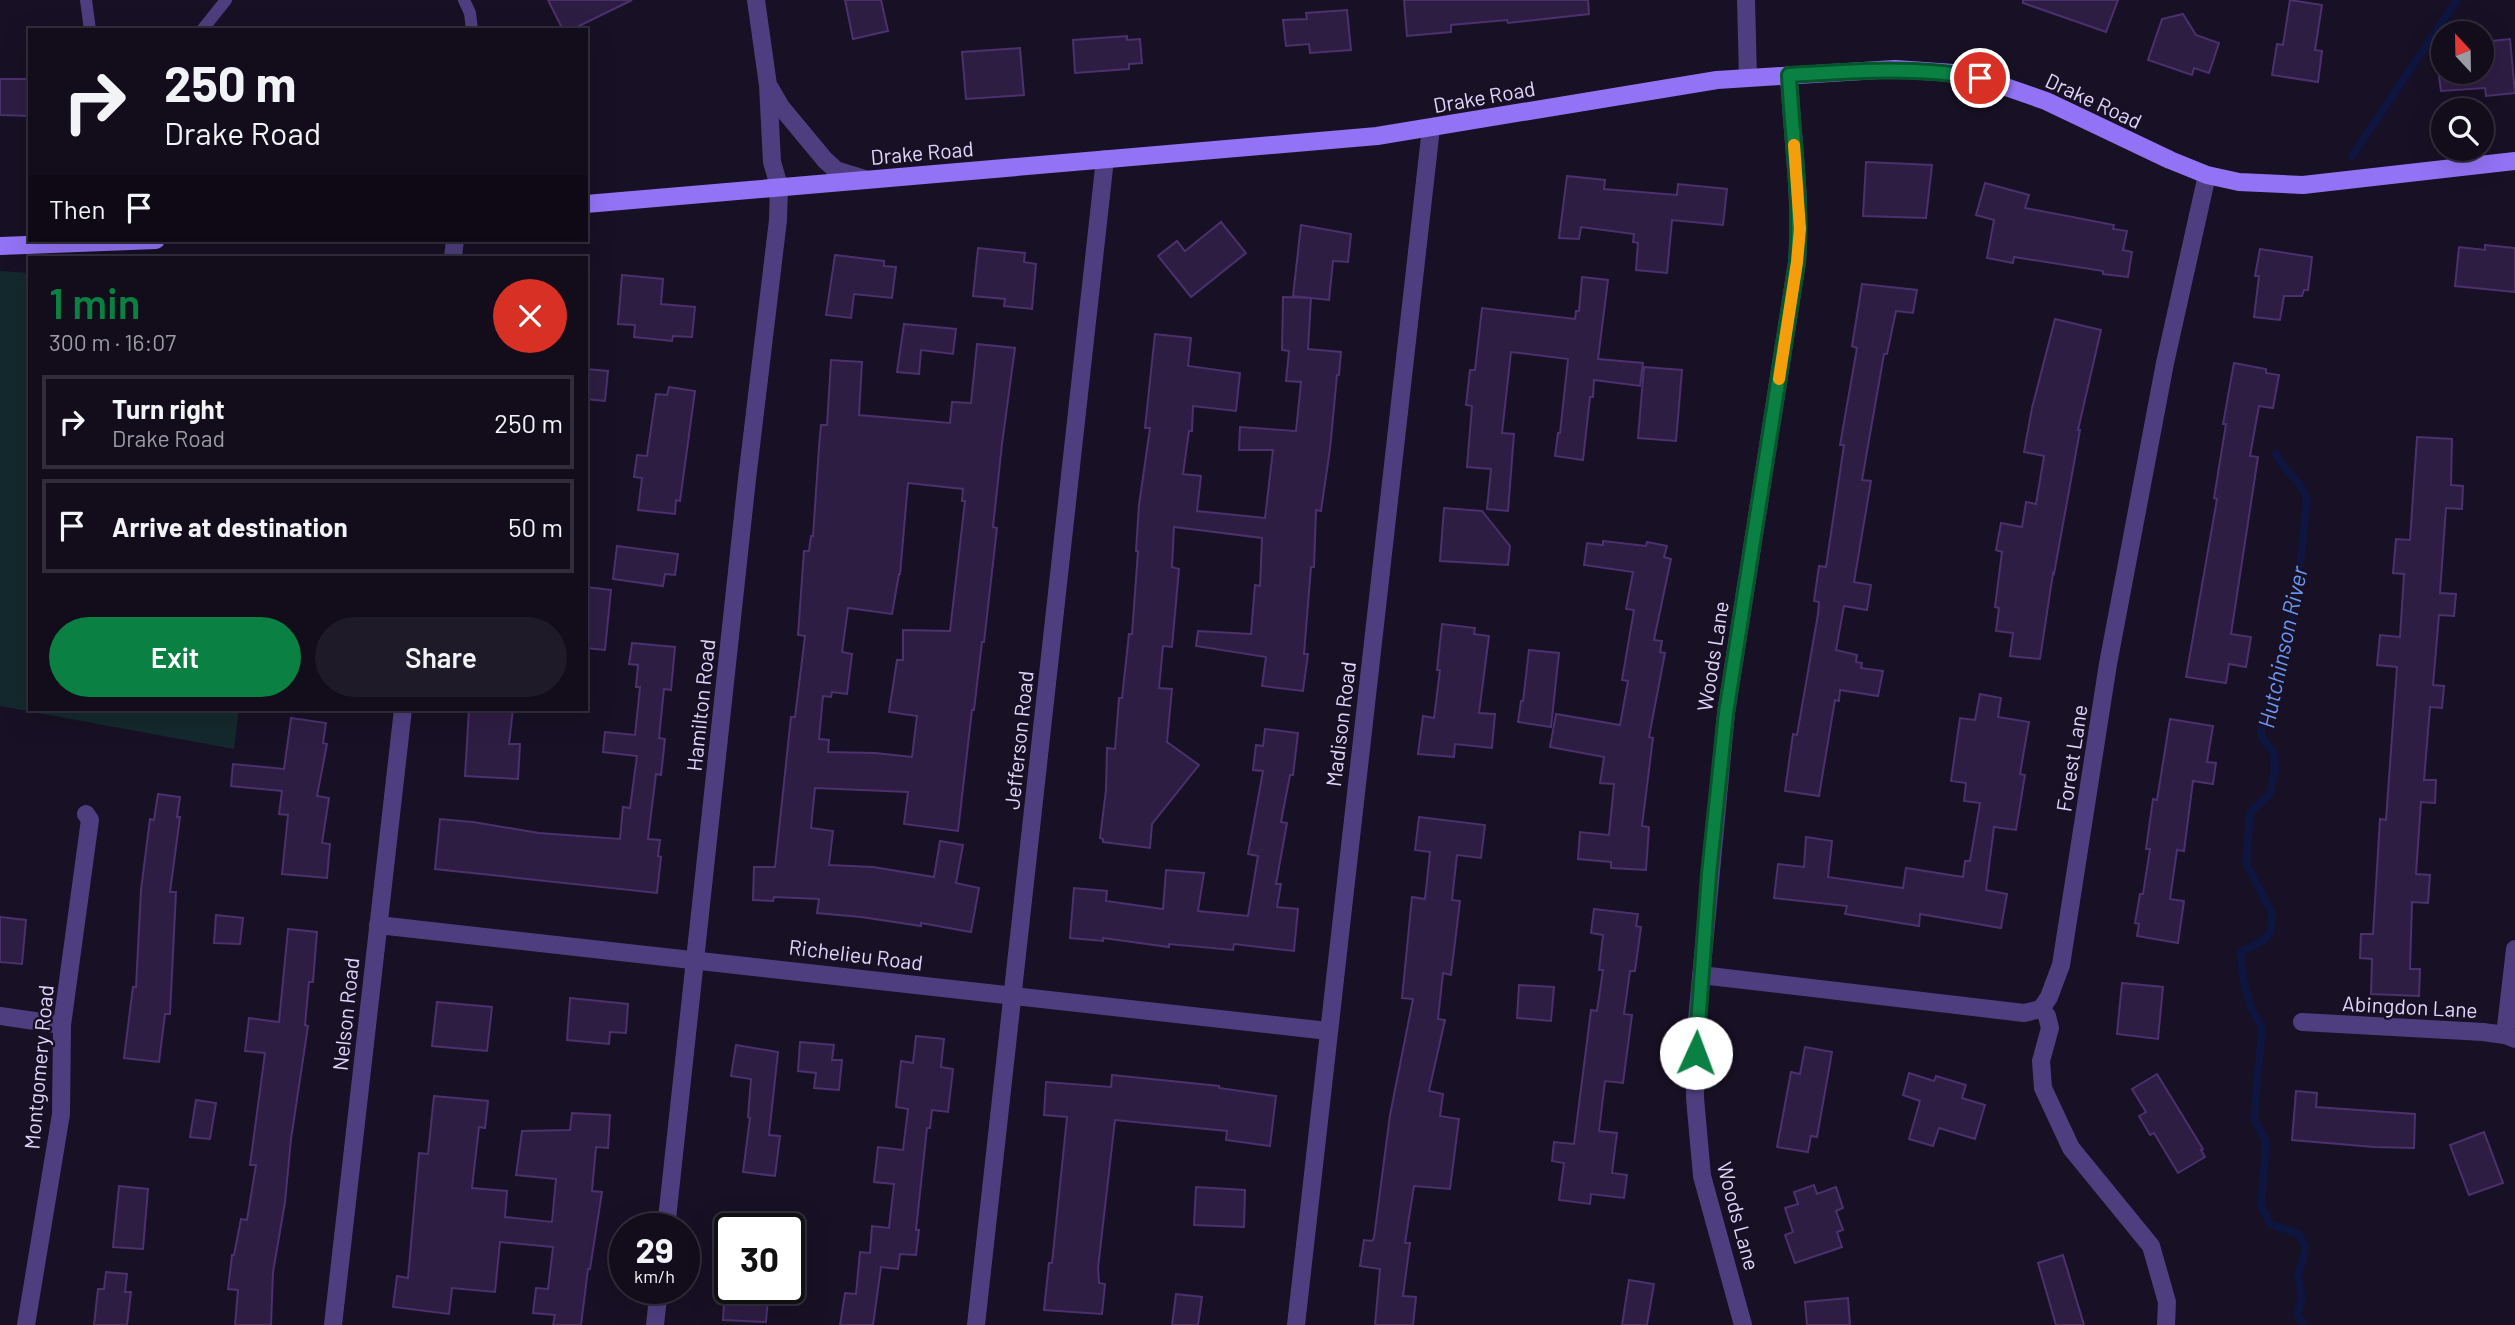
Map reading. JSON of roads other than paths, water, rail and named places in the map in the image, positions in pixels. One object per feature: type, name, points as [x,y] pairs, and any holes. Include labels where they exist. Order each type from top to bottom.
[{"type":"street","name":"Hamilton Road","points":[[668,1213],[747,479],[778,220],[779,186],[772,162],[768,85],[756,0]]},
{"type":"street","points":[[1746,0],[1748,78]]},
{"type":"street","name":"Drake Road","points":[[588,204],[1377,136],[1717,80],[1895,69],[1954,73],[1980,78],[2046,101],[2207,175],[2239,182],[2303,185],[2515,161]]},
{"type":"street","name":"Woods Lane","points":[[1743,1325],[1702,1176],[1695,1098],[1696,1030],[1726,713],[1797,262],[1800,229],[1789,75]]},
{"type":"street","points":[[768,85],[782,107],[825,160],[836,170],[865,179]]},
{"type":"street","name":"Madison Road","points":[[1296,1325],[1431,128]]},
{"type":"street","name":"Jefferson Road","points":[[976,1325],[1105,159]]},
{"type":"street","name":"Forest Lane","points":[[2041,1009],[2049,997],[2061,965],[2111,650],[2165,363],[2207,175]]},
{"type":"street","points":[[0,246],[85,242]]},
{"type":"street","name":"Nelson Road","points":[[333,1325],[403,711]]},
{"type":"street","name":"Montgomery Road","points":[[26,1325],[61,1114],[62,1025],[90,820],[86,814]]},
{"type":"street","name":"Richelieu Road","points":[[378,925],[1328,1031]]},
{"type":"street","points":[[2510,1037],[2515,949]]},
{"type":"street","points":[[1700,975],[2024,1013],[2041,1009],[2047,1016],[2050,1028],[2041,1061],[2043,1088],[2071,1148],[2151,1246],[2167,1302],[2166,1325]]},
{"type":"street","points":[[0,1016],[62,1025]]},
{"type":"street","name":"Abingdon Lane","points":[[2302,1022],[2510,1037]]},
{"type":"street","points":[[655,1325],[657,1304]]},
{"type":"lane","points":[[86,0],[90,28]]},
{"type":"lane","points":[[204,28],[226,0]]},
{"type":"lane","points":[[464,0],[470,13],[472,28]]},
{"type":"waterway","name":"Hutchinson River","points":[[2352,156],[2457,0]]},
{"type":"waterway","name":"Hutchinson River","points":[[2276,454],[2301,486],[2307,500],[2297,594],[2271,700],[2261,720],[2261,736],[2274,753],[2275,770],[2270,794],[2250,813],[2246,863],[2272,913],[2271,931],[2264,940],[2241,952],[2243,978],[2250,1005],[2262,1028],[2254,1118],[2266,1142],[2261,1205],[2270,1224],[2299,1234],[2306,1248],[2298,1275],[2302,1298],[2297,1315],[2304,1325]]}]
